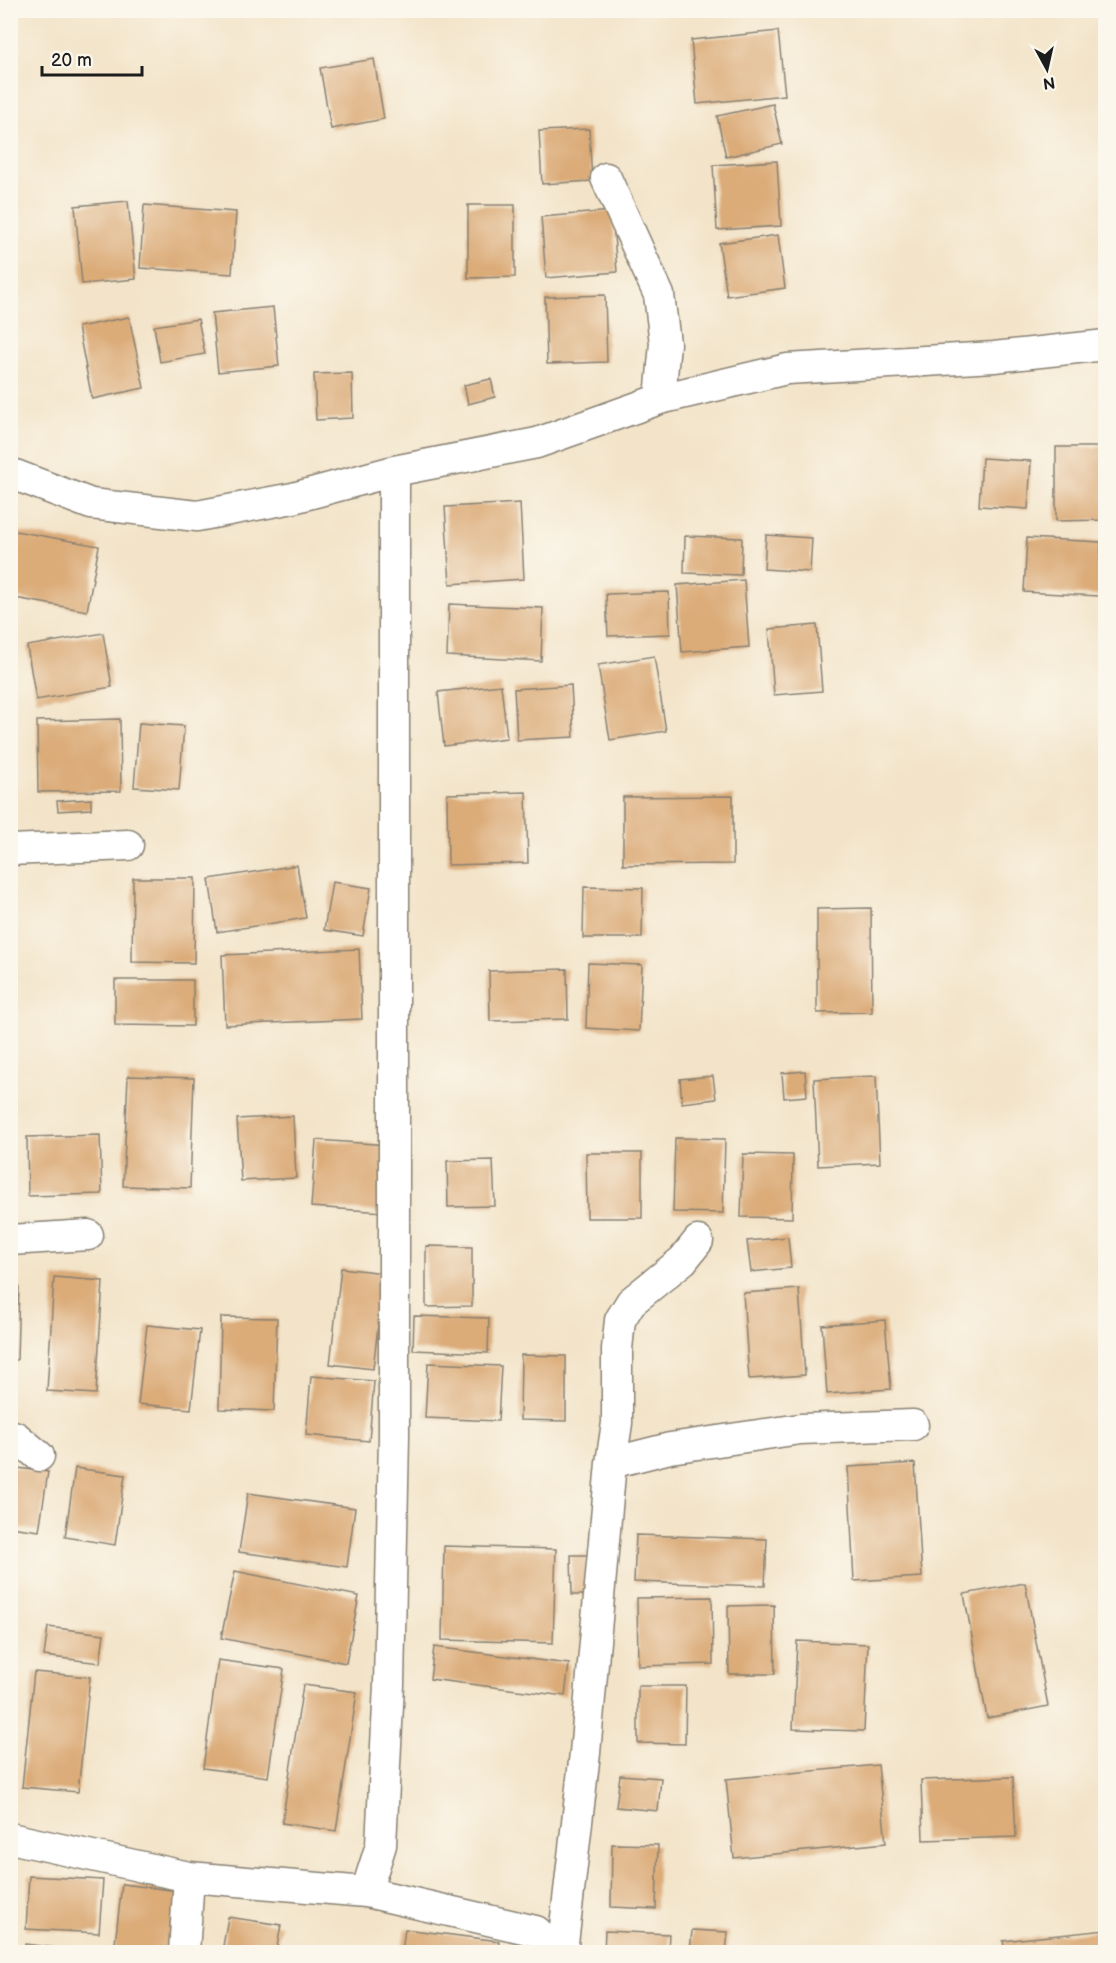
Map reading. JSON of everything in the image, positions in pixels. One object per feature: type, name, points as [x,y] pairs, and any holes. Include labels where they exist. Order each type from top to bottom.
[{"type":"street","points":[[606,178],[658,295],[665,343],[660,399]]},
{"type":"street","points":[[10,473],[92,504],[197,516],[293,498],[394,471],[537,443],[660,399],[787,369],[994,357],[1106,345]]},
{"type":"street","points":[[366,1892],[381,1845],[389,1685],[394,1448],[394,471]]},
{"type":"street","points":[[10,850],[128,845]]},
{"type":"street","points":[[10,1240],[88,1235]]},
{"type":"street","points":[[560,1953],[585,1753],[611,1463],[617,1423],[617,1349],[620,1320],[631,1302],[683,1260],[698,1240]]},
{"type":"street","points":[[611,1463],[670,1448],[800,1429],[912,1425]]},
{"type":"street","points":[[10,1435],[16,1437],[39,1456]]},
{"type":"street","points":[[10,1838],[189,1877],[366,1892],[536,1931],[560,1953]]},
{"type":"street","points":[[184,1953],[189,1877]]},
{"type":"building","points":[[778,31],[785,95],[697,104],[691,40]]},
{"type":"building","points":[[374,59],[384,119],[331,129],[320,68]]},
{"type":"building","points":[[773,104],[782,144],[726,157],[717,116]]},
{"type":"building","points":[[589,129],[592,181],[542,184],[539,131]]},
{"type":"building","points":[[777,161],[781,226],[717,230],[713,165]]},
{"type":"building","points":[[128,201],[136,279],[82,284],[75,206]]},
{"type":"building","points":[[144,205],[236,212],[232,274],[140,268]]},
{"type":"building","points":[[468,205],[515,205],[515,277],[468,278]]},
{"type":"building","points":[[612,211],[617,272],[546,278],[541,217]]},
{"type":"building","points":[[778,235],[785,288],[727,296],[719,243]]},
{"type":"building","points":[[605,295],[607,362],[547,364],[545,297]]},
{"type":"building","points":[[273,307],[279,366],[218,372],[212,313]]},
{"type":"building","points":[[129,317],[144,388],[92,399],[78,327]]},
{"type":"building","points":[[198,319],[205,354],[160,362],[154,326]]},
{"type":"building","points":[[352,373],[353,418],[316,420],[314,374]]},
{"type":"building","points":[[491,379],[495,397],[468,404],[464,385]]},
{"type":"building","points":[[1056,447],[1106,447],[1106,520],[1056,521]]},
{"type":"building","points":[[982,458],[1031,461],[1028,509],[979,506]]},
{"type":"building","points":[[520,503],[524,579],[450,584],[445,507]]},
{"type":"building","points":[[10,530],[99,546],[87,611],[10,597]]},
{"type":"building","points":[[766,535],[812,538],[810,572],[764,569]]},
{"type":"building","points":[[685,536],[742,538],[741,575],[684,573]]},
{"type":"building","points":[[1027,538],[1101,542],[1099,596],[1024,592]]},
{"type":"building","points":[[744,580],[749,647],[682,652],[677,585]]},
{"type":"building","points":[[669,592],[670,634],[608,636],[606,594]]},
{"type":"building","points":[[449,604],[543,608],[541,661],[447,656]]},
{"type":"building","points":[[817,625],[822,691],[774,695],[769,629]]},
{"type":"building","points":[[103,633],[112,687],[36,700],[27,646]]},
{"type":"building","points":[[654,656],[666,731],[610,740],[598,665]]},
{"type":"building","points":[[501,685],[507,738],[444,746],[438,692]]},
{"type":"building","points":[[571,685],[574,737],[517,740],[514,689]]},
{"type":"building","points":[[120,719],[121,791],[38,792],[37,721]]},
{"type":"building","points":[[139,723],[184,726],[179,790],[134,787]]},
{"type":"building","points":[[526,792],[528,863],[448,865],[447,794]]},
{"type":"building","points":[[733,796],[733,864],[623,865],[623,797]]},
{"type":"building","points":[[91,799],[91,809],[58,811],[57,801]]},
{"type":"building","points":[[297,865],[306,918],[217,932],[209,879]]},
{"type":"building","points":[[133,878],[195,878],[194,963],[132,962]]},
{"type":"building","points":[[332,882],[371,888],[363,936],[324,930]]},
{"type":"building","points":[[584,887],[643,888],[642,938],[583,938]]},
{"type":"building","points":[[871,908],[872,1012],[817,1013],[817,909]]},
{"type":"building","points":[[359,949],[362,1019],[225,1025],[222,955]]},
{"type":"building","points":[[588,963],[642,965],[639,1031],[586,1028]]},
{"type":"building","points":[[567,969],[568,1019],[490,1021],[489,971]]},
{"type":"building","points":[[115,980],[193,980],[193,1026],[115,1025]]},
{"type":"building","points":[[805,1071],[807,1096],[784,1098],[782,1073]]},
{"type":"building","points":[[128,1076],[194,1078],[190,1188],[123,1186]]},
{"type":"building","points":[[713,1076],[716,1099],[682,1103],[680,1079]]},
{"type":"building","points":[[876,1076],[880,1163],[818,1166],[814,1079]]},
{"type":"building","points":[[293,1116],[296,1178],[241,1181],[237,1119]]},
{"type":"building","points":[[100,1135],[102,1194],[28,1196],[27,1137]]},
{"type":"building","points":[[675,1138],[725,1139],[723,1213],[673,1212]]},
{"type":"building","points":[[316,1140],[389,1145],[384,1212],[311,1207]]},
{"type":"building","points":[[586,1153],[642,1153],[642,1218],[587,1218]]},
{"type":"building","points":[[743,1154],[793,1155],[792,1218],[741,1217]]},
{"type":"building","points":[[493,1160],[495,1206],[448,1207],[447,1161]]},
{"type":"building","points":[[788,1237],[791,1268],[751,1272],[747,1241]]},
{"type":"building","points":[[426,1246],[472,1247],[472,1306],[426,1307]]},
{"type":"building","points":[[341,1268],[384,1273],[373,1369],[330,1364]]},
{"type":"building","points":[[54,1277],[103,1281],[96,1394],[47,1391]]},
{"type":"building","points":[[10,1286],[19,1286],[17,1360],[10,1360]]},
{"type":"building","points":[[799,1289],[805,1375],[749,1379],[743,1293]]},
{"type":"building","points":[[414,1316],[489,1318],[488,1353],[413,1350]]},
{"type":"building","points":[[221,1317],[277,1318],[274,1411],[219,1409]]},
{"type":"building","points":[[885,1320],[891,1389],[827,1394],[822,1325]]},
{"type":"building","points":[[147,1325],[200,1330],[191,1409],[138,1404]]},
{"type":"building","points":[[521,1355],[566,1356],[566,1421],[520,1420]]},
{"type":"building","points":[[428,1363],[501,1366],[498,1421],[425,1418]]},
{"type":"building","points":[[311,1376],[374,1381],[369,1441],[306,1435]]},
{"type":"building","points":[[915,1463],[922,1577],[854,1581],[848,1467]]},
{"type":"building","points":[[10,1467],[48,1472],[39,1531],[10,1527]]},
{"type":"building","points":[[75,1468],[125,1475],[115,1545],[65,1537]]},
{"type":"building","points":[[248,1493],[355,1508],[347,1567],[239,1552]]},
{"type":"building","points":[[636,1535],[767,1539],[765,1586],[634,1582]]},
{"type":"building","points":[[444,1546],[556,1549],[553,1643],[442,1640]]},
{"type":"building","points":[[571,1555],[587,1555],[588,1595],[572,1595]]},
{"type":"building","points":[[235,1571],[359,1596],[346,1663],[221,1638]]},
{"type":"building","points":[[1025,1583],[1048,1706],[987,1718],[964,1594]]},
{"type":"building","points":[[712,1597],[713,1664],[638,1666],[637,1598]]},
{"type":"building","points":[[774,1605],[775,1674],[729,1674],[728,1606]]},
{"type":"building","points":[[48,1627],[104,1634],[100,1663],[44,1656]]},
{"type":"building","points":[[797,1641],[868,1644],[864,1731],[793,1729]]},
{"type":"building","points":[[434,1647],[569,1664],[565,1696],[430,1679]]},
{"type":"building","points":[[218,1660],[284,1669],[268,1777],[203,1768]]},
{"type":"building","points":[[34,1672],[90,1677],[78,1792],[22,1787]]},
{"type":"building","points":[[303,1685],[357,1692],[336,1831],[282,1823]]},
{"type":"building","points":[[638,1686],[686,1686],[685,1744],[638,1743]]},
{"type":"building","points":[[878,1765],[886,1843],[734,1858],[726,1779]]},
{"type":"building","points":[[620,1775],[661,1778],[658,1811],[616,1807]]},
{"type":"building","points":[[1013,1777],[1016,1837],[923,1840],[921,1780]]},
{"type":"building","points":[[612,1844],[658,1845],[656,1909],[611,1907]]},
{"type":"building","points":[[29,1876],[103,1880],[99,1933],[26,1929]]},
{"type":"building","points":[[122,1884],[179,1891],[172,1952],[114,1952]]},
{"type":"building","points":[[228,1917],[281,1925],[276,1952],[222,1952]]},
{"type":"building","points":[[405,1929],[499,1941],[498,1952],[402,1952]]},
{"type":"building","points":[[692,1930],[728,1932],[726,1952],[690,1952]]},
{"type":"building","points":[[1106,1930],[1106,1952],[1005,1952],[1003,1941]]},
{"type":"building","points":[[605,1931],[669,1934],[668,1952],[604,1952]]},
{"type":"building","points":[[25,1944],[80,1951],[80,1952],[23,1952]]}]
